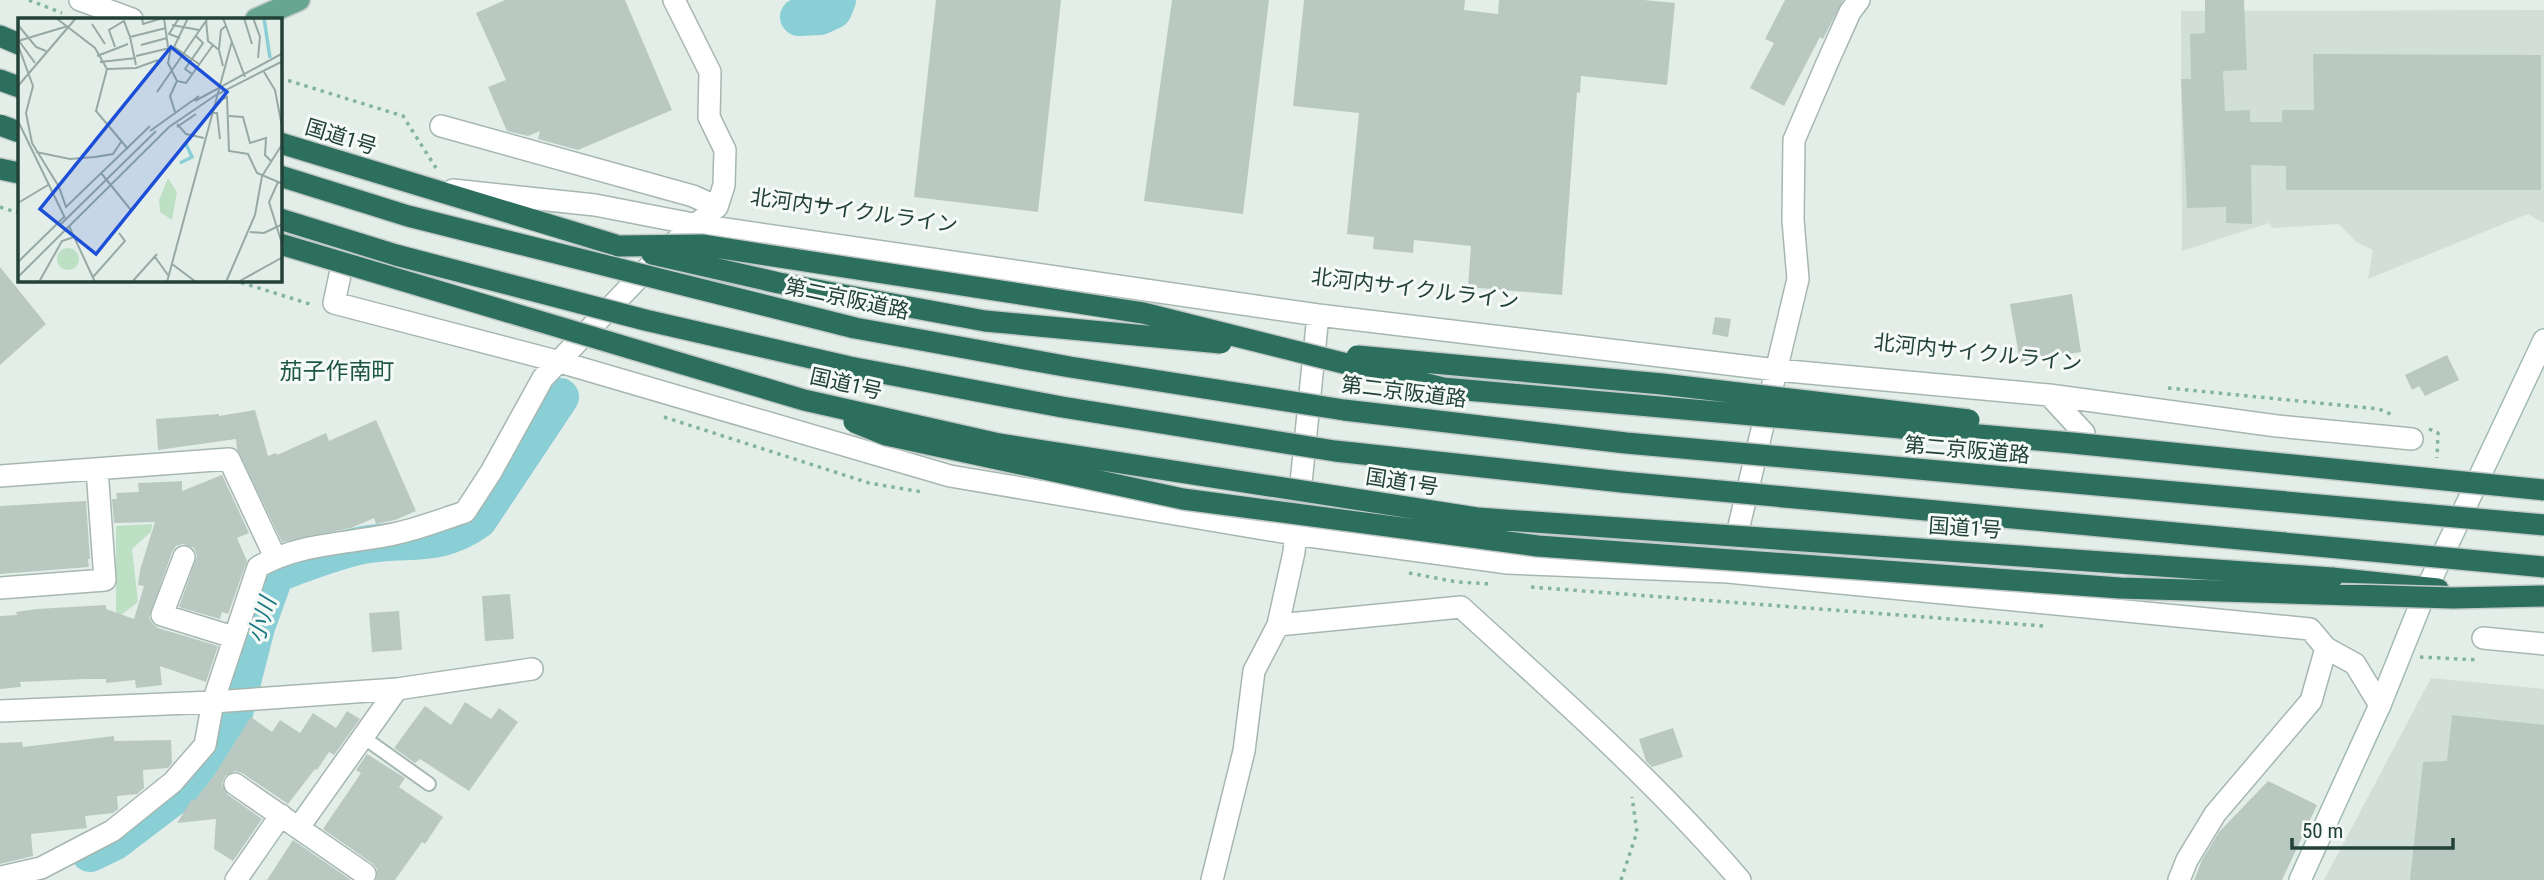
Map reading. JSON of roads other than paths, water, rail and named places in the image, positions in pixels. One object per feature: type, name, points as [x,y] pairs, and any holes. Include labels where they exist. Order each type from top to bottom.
[{"type":"highway","points":[[0,36],[18,44]]},
{"type":"highway","points":[[0,80],[18,87]]},
{"type":"highway","points":[[0,125],[18,130]]},
{"type":"highway","name":"国道1号","points":[[282,144],[432,178],[619,246],[779,284],[985,321],[1662,384],[2084,433],[2370,473],[2472,491],[2544,498]]},
{"type":"highway","points":[[0,169],[18,173]]},
{"type":"highway","name":"第二京阪道路","points":[[282,177],[408,216],[855,328],[1070,367],[1344,411],[1653,446],[2544,524]]},
{"type":"highway","points":[[282,220],[396,255],[645,320],[850,366],[1062,407],[1335,451],[1663,486],[2544,568]]},
{"type":"highway","name":"国道1号","points":[[282,245],[804,400],[999,444],[1477,518],[2332,578],[2427,588],[2544,606]]},
{"type":"highway","points":[[619,246],[702,245],[1143,313],[1443,388],[2086,444],[2544,490]]},
{"type":"highway","points":[[804,400],[886,435],[1183,499],[1538,546],[2120,587],[2453,598],[2544,596]]},
{"type":"main road","points":[[258,18],[299,0]]},
{"type":"main road","points":[[0,136],[18,130]]},
{"type":"street","points":[[2,878],[41,868],[112,831],[173,782],[205,745],[224,701],[233,637],[258,568],[275,557],[345,541],[398,533],[466,512],[543,378],[666,250],[717,207],[724,186],[725,150],[709,117],[709,72],[674,0]]},
{"type":"street","points":[[1728,572],[1798,279],[1793,220],[1794,140],[1839,36],[1859,0]]},
{"type":"street","points":[[73,7],[126,18]]},
{"type":"street","points":[[441,126],[693,196],[717,207]]},
{"type":"street","points":[[432,178],[698,225],[1318,314],[1777,370],[2049,395],[2277,426],[2419,434]]},
{"type":"street","points":[[343,261],[334,303],[560,362],[950,476],[1294,534],[1508,564],[1728,572],[2310,629],[2326,648],[2355,664],[2380,705]]},
{"type":"street","points":[[1212,880],[1244,751],[1254,671],[1278,625],[1294,552],[1318,314]]},
{"type":"street","points":[[2300,880],[2380,705],[2427,588],[2544,340]]},
{"type":"street","points":[[2049,395],[2084,433]]},
{"type":"street","points":[[0,477],[229,458],[275,557]]},
{"type":"street","points":[[0,587],[105,580],[97,469]]},
{"type":"street","points":[[184,556],[155,612],[233,637]]},
{"type":"street","points":[[1278,625],[1461,607],[1628,760],[1740,880]]},
{"type":"street","points":[[2483,638],[2544,644]]},
{"type":"street","points":[[2179,880],[2187,860],[2215,814],[2311,701],[2326,648]]},
{"type":"street","points":[[0,711],[224,701],[397,689],[532,669]]},
{"type":"street","points":[[236,880],[363,737],[397,689]]},
{"type":"street","points":[[235,784],[365,874]]},
{"type":"lane","points":[[363,737],[429,784]]},
{"type":"waterway","name":"小川","points":[[799,17],[820,16],[833,10],[837,0]]},
{"type":"waterway","name":"小川","points":[[90,853],[115,841],[182,790],[214,754],[222,734],[232,721],[256,627],[275,574],[363,545],[435,539],[463,529],[478,520],[560,397]]},
{"type":"district","name":"茄子作南町","points":[[337,371]]}]
